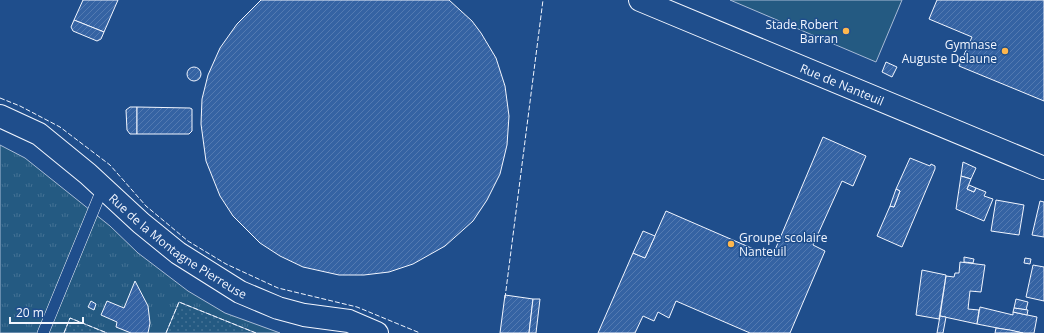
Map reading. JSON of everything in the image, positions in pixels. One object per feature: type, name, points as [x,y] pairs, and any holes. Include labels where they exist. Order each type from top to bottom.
[{"type":"street","name":"Rue de Nanteuil","points":[[640,0],[1044,168]]},
{"type":"street","name":"Rue de la Montagne Pierreuse","points":[[0,116],[39,134],[103,188],[141,223],[178,253],[240,292],[278,308],[304,315],[349,321],[377,333]]},
{"type":"lane","points":[[43,333],[103,188]]},
{"type":"green space","name":"Stade Robert Barran","points":[[730,0],[902,0],[876,62]]},
{"type":"green space","points":[[0,145],[25,158],[110,226],[138,253],[188,291],[225,313],[280,333],[0,333]]},
{"type":"green space","points":[[179,302],[256,333],[166,333]]},
{"type":"green space","points":[[70,318],[107,333],[64,333]]},
{"type":"building","points":[[83,0],[118,0],[104,32],[74,20]]},
{"type":"building","points":[[261,0],[449,0],[472,21],[481,33],[496,58],[505,86],[509,116],[507,145],[500,174],[487,200],[473,221],[445,246],[413,264],[389,272],[364,275],[339,275],[303,267],[280,256],[260,243],[233,216],[220,196],[206,161],[201,124],[202,99],[208,75],[220,48],[237,24]]},
{"type":"building","name":"Gymnase Auguste Delaune","points":[[937,0],[1044,0],[1044,101],[959,66],[972,37],[929,19]]},
{"type":"building","points":[[74,20],[104,32],[101,39],[97,41],[73,31],[71,27]]},
{"type":"building","points":[[886,62],[897,67],[892,77],[882,72]]},
{"type":"building","points":[[194,67],[199,69],[201,74],[199,79],[194,81],[189,79],[187,74],[189,69]]},
{"type":"building","points":[[130,107],[137,107],[137,134],[130,134],[127,130],[126,110]]},
{"type":"building","points":[[137,107],[190,108],[192,109],[192,131],[189,134],[137,134]]},
{"type":"building","points":[[823,137],[866,156],[853,186],[842,181],[813,245],[825,251],[790,333],[750,333],[676,301],[669,318],[658,312],[654,321],[643,316],[635,333],[598,333],[633,253],[645,258],[666,211],[772,257]]},
{"type":"building","points":[[910,158],[930,166],[931,164],[935,166],[935,169],[902,247],[877,236],[890,206],[894,207],[900,191],[896,189]]},
{"type":"building","points":[[963,162],[976,168],[971,179],[961,176]]},
{"type":"building","points":[[961,176],[971,179],[967,189],[974,192],[976,188],[986,192],[984,196],[993,199],[984,221],[956,209]]},
{"type":"building","points":[[969,185],[976,188],[974,192],[967,189]]},
{"type":"building","points":[[896,189],[900,191],[894,207],[890,206]]},
{"type":"building","points":[[996,200],[1024,205],[1019,235],[991,231]]},
{"type":"building","points":[[1040,201],[1044,202],[1044,237],[1032,235]]},
{"type":"building","points":[[643,231],[655,236],[645,258],[633,253]]},
{"type":"building","points":[[964,257],[974,259],[973,263],[964,262]]},
{"type":"building","points":[[1025,258],[1031,259],[1030,264],[1024,263]]},
{"type":"building","points":[[960,262],[985,265],[981,292],[970,291],[968,309],[979,310],[977,324],[940,316],[946,276],[954,277],[955,273],[959,273]]},
{"type":"building","points":[[1033,265],[1044,267],[1044,301],[1026,297]]},
{"type":"building","points":[[922,270],[946,275],[939,319],[916,315]]},
{"type":"building","points":[[135,281],[148,306],[150,323],[148,333],[131,333],[116,327],[117,322],[101,315],[107,301],[124,308]]},
{"type":"building","points":[[505,295],[533,299],[529,333],[500,333]]},
{"type":"building","points":[[533,299],[540,299],[536,333],[529,333]]},
{"type":"building","points":[[1016,299],[1028,302],[1026,310],[1014,308]]},
{"type":"building","points":[[91,301],[96,304],[94,310],[88,307]]},
{"type":"building","points":[[980,307],[1013,315],[1013,312],[1037,317],[1034,333],[1023,333],[977,324]]},
{"type":"building","points":[[1014,308],[1028,310],[1027,315],[1013,312]]},
{"type":"building","points":[[940,316],[946,317],[943,333],[937,333]]},
{"type":"building","points":[[996,328],[1010,330],[1023,333],[995,333]]},
{"type":"fence","points":[[505,298],[543,0]]},
{"type":"fence","points":[[0,98],[20,106],[60,127],[110,165],[146,206],[188,241],[226,264],[278,288],[357,307],[420,333]]},
{"type":"fence","points":[[166,333],[179,302],[256,333]]},
{"type":"fence","points":[[64,333],[70,318],[107,333]]},
{"type":"place","name":"Stade Robert Barran","points":[[846,31]]},
{"type":"place","name":"Gymnase Auguste Delaune","points":[[1005,51]]},
{"type":"place","name":"Groupe scolaire Nanteuil","points":[[731,244]]}]
